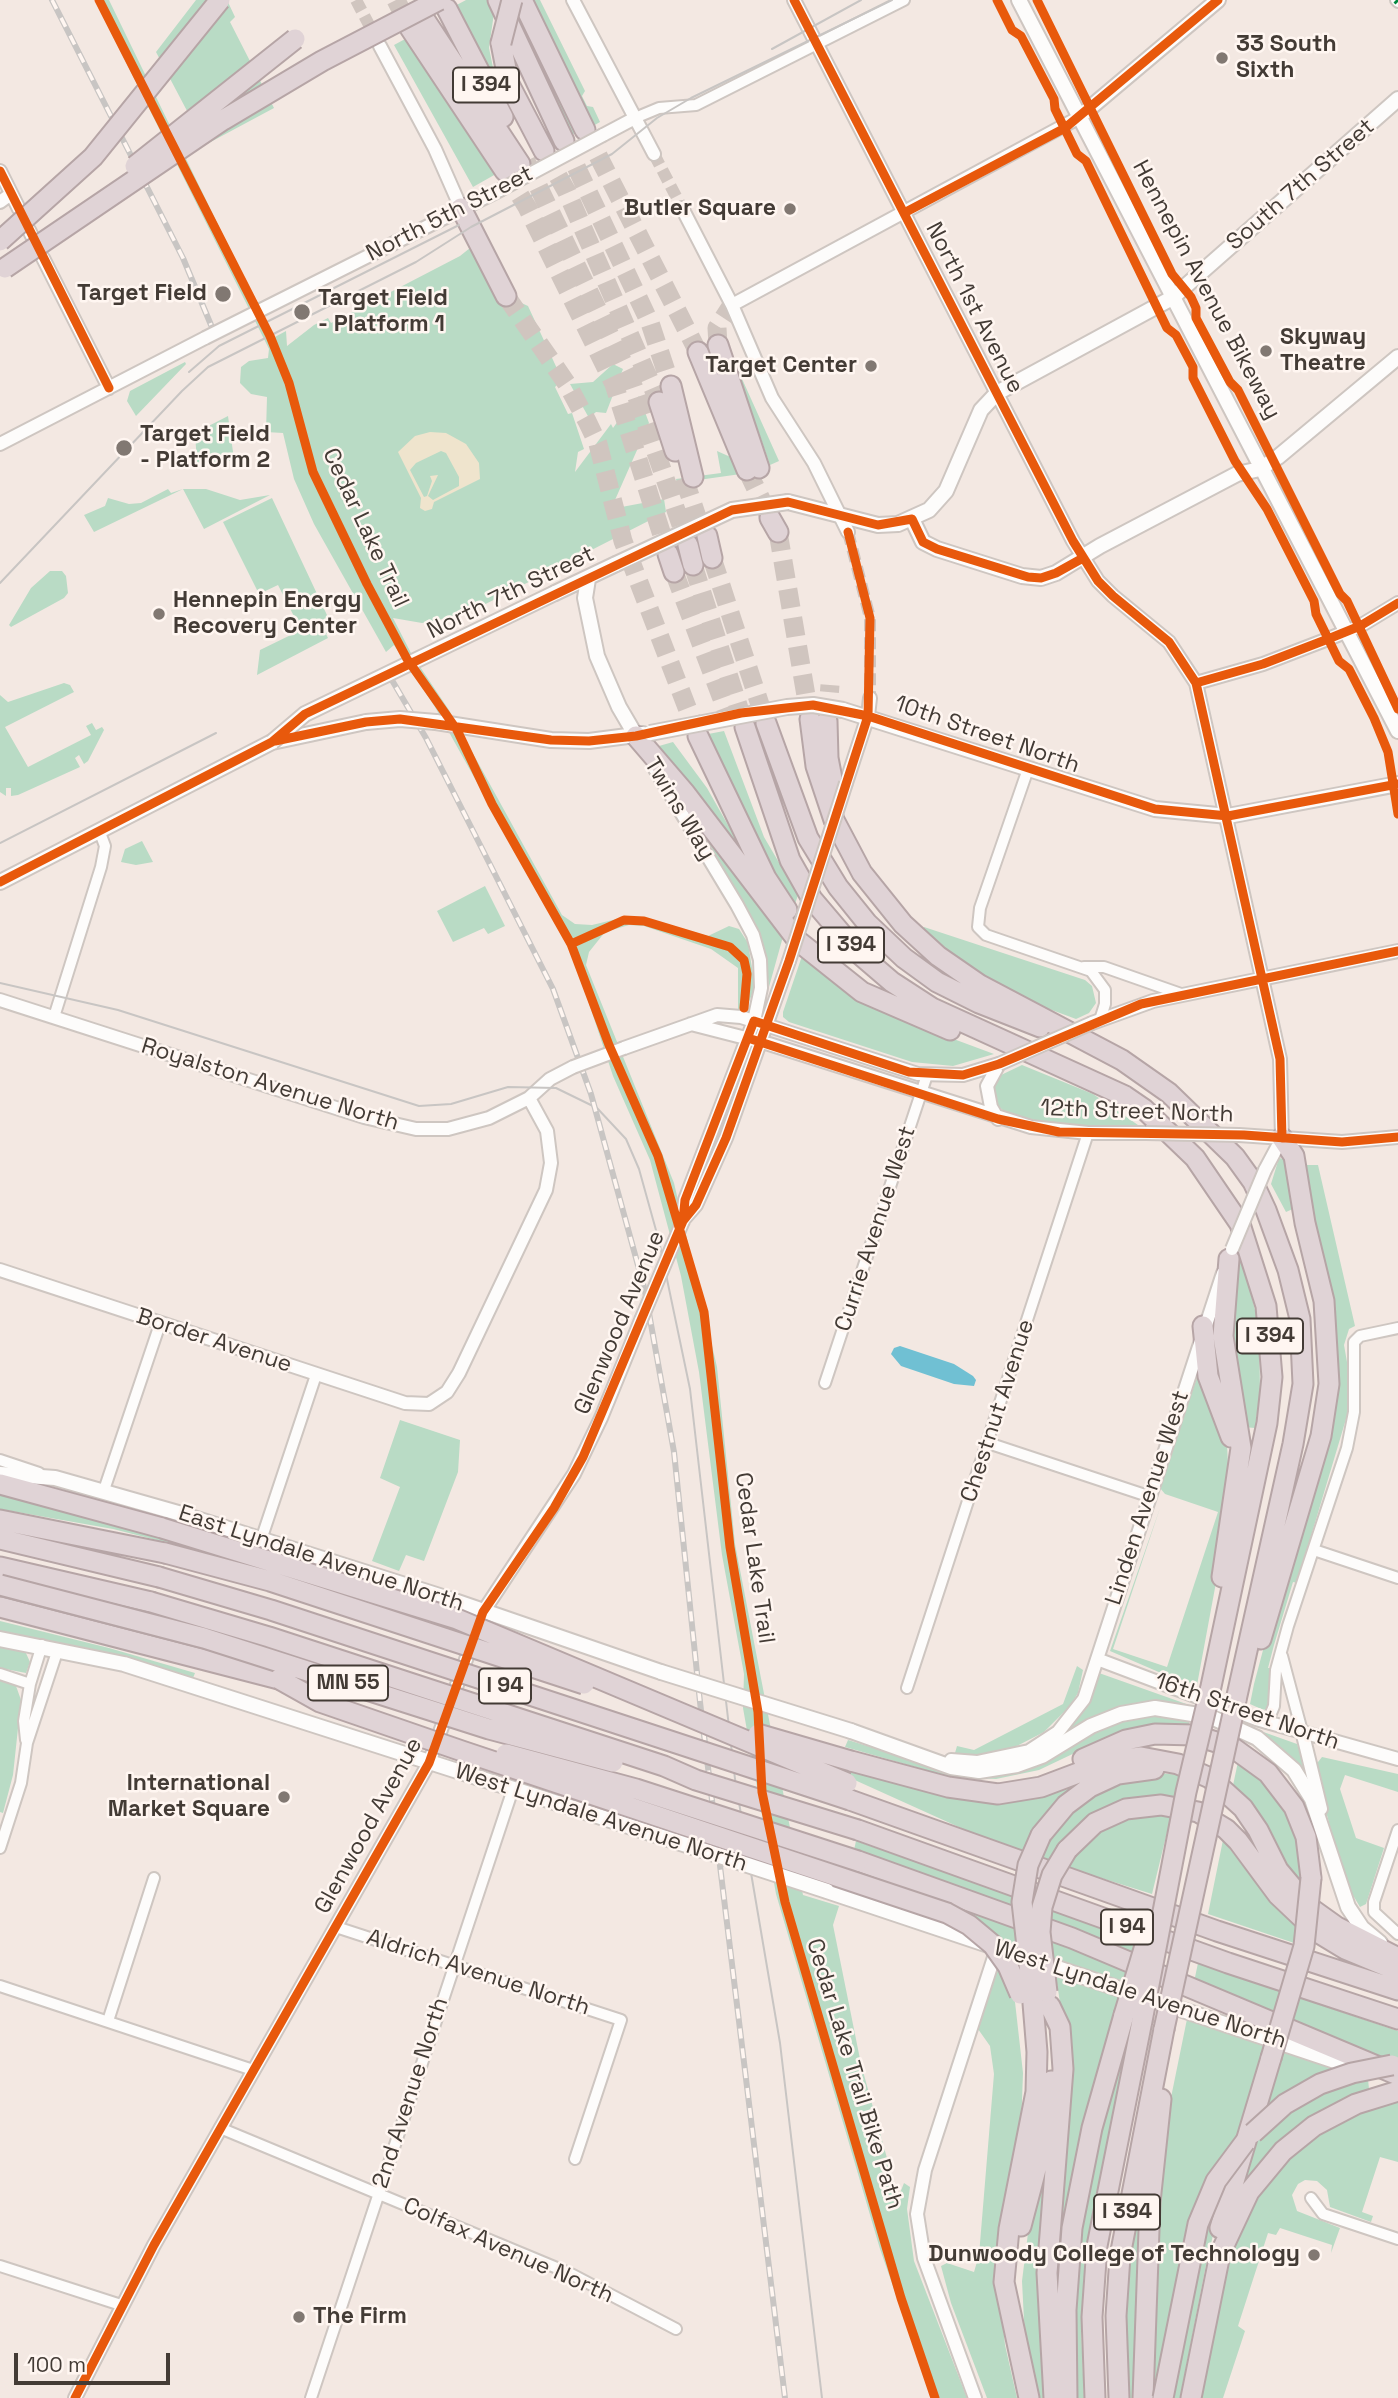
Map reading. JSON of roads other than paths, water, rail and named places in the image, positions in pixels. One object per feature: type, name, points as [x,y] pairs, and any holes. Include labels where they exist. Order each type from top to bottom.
[{"type":"highway","points":[[0,241],[93,157],[220,0]]},
{"type":"highway","points":[[498,0],[564,141]]},
{"type":"highway","name":"I 394","points":[[512,0],[501,43],[509,85],[544,151]]},
{"type":"highway","points":[[522,0],[594,132]]},
{"type":"highway","points":[[2,270],[223,120],[322,61],[443,5]]},
{"type":"highway","name":"I 394","points":[[443,5],[513,171]]},
{"type":"highway","points":[[418,24],[513,171]]},
{"type":"highway","points":[[2,270],[295,39]]},
{"type":"highway","points":[[461,208],[506,296]]},
{"type":"highway","points":[[698,352],[753,469],[718,345]]},
{"type":"highway","points":[[659,402],[688,478],[671,386]]},
{"type":"highway","points":[[700,540],[703,561]]},
{"type":"highway","points":[[827,717],[833,786],[862,873],[903,924],[952,967],[1122,1060]]},
{"type":"highway","name":"I 394","points":[[766,723],[800,822],[813,847],[838,887],[876,933],[914,966],[958,993],[1122,1060],[1182,1104],[1243,1167],[1277,1237],[1300,1319],[1304,1352],[1302,1401],[1236,1699],[1120,2256],[1115,2316],[1119,2398]]},
{"type":"highway","name":"I 394","points":[[739,728],[765,813],[812,899],[840,935],[892,982],[953,1019],[1125,1096],[1162,1124],[1195,1158],[1236,1217],[1264,1294],[1272,1352],[1270,1400],[1205,1689]]},
{"type":"highway","points":[[643,734],[798,941],[862,992],[992,1048],[1061,1067]]},
{"type":"highway","points":[[698,736],[766,877],[788,912],[812,940],[877,990],[926,1020]]},
{"type":"highway","points":[[1236,1699],[1253,1670],[1321,1436],[1329,1384],[1324,1301],[1305,1223],[1294,1156],[1282,1138]]},
{"type":"highway","points":[[1068,2398],[1067,2288],[1081,2179],[1133,2018],[1177,1841],[1205,1689],[1235,1497],[1240,1438],[1223,1327],[1230,1254]]},
{"type":"highway","points":[[1203,1326],[1208,1376],[1232,1442],[1235,1497]]},
{"type":"highway","points":[[0,1484],[162,1528],[457,1619],[849,1791]]},
{"type":"highway","points":[[0,1520],[165,1553],[270,1581],[615,1694],[948,1787],[972,1791],[1015,1792],[1041,1787],[1098,1764],[1142,1757],[1178,1764],[1210,1778],[1243,1808],[1283,1878],[1309,1907],[1337,1927],[1398,1957]]},
{"type":"highway","name":"I 94","points":[[0,1539],[159,1577],[849,1791],[908,1819],[1126,1899],[1398,1990]]},
{"type":"highway","name":"I 94","points":[[0,1567],[151,1602],[503,1713],[696,1780],[858,1830],[1215,1958],[1398,2019]]},
{"type":"highway","name":"MN 55","points":[[0,1585],[100,1608],[204,1637],[506,1734],[661,1776],[696,1780]]},
{"type":"highway","points":[[0,1607],[279,1679],[479,1747],[636,1789],[859,1861],[1072,1938],[1398,2075]]},
{"type":"highway","points":[[279,1679],[320,1702],[947,1913],[969,1925],[993,1945],[1060,2027],[1063,2091],[1048,2240],[1047,2314],[1054,2398]]},
{"type":"highway","points":[[972,1791],[1031,1781],[1135,1736],[1164,1733],[1207,1738],[1251,1758],[1281,1787],[1301,1821],[1311,1878],[1304,1946],[1224,2230],[1185,2398]]},
{"type":"highway","points":[[1012,2314],[1020,2229],[1041,2150],[1049,2104],[1052,2051],[1037,1996],[1022,1902],[1028,1865],[1041,1835],[1073,1798],[1118,1774],[1158,1769],[1210,1778]]},
{"type":"highway","points":[[1029,2398],[1004,2282],[1005,2263],[1033,2115],[1042,1908],[1052,1875],[1067,1850],[1095,1823],[1126,1809],[1161,1805],[1198,1812],[1226,1829],[1238,1841],[1278,1895],[1318,1932],[1345,1949],[1398,1971]]},
{"type":"highway","name":"I 394","points":[[1095,2398],[1092,2317],[1097,2246],[1133,2018]]},
{"type":"highway","points":[[1143,2398],[1152,2171],[1168,2030]]},
{"type":"highway","points":[[1163,2398],[1195,2235],[1210,2192],[1229,2161],[1267,2119],[1297,2096],[1352,2073],[1398,2065]]},
{"type":"highway","points":[[1191,2398],[1224,2230],[1249,2192],[1283,2151],[1325,2119],[1363,2101],[1398,2091]]},
{"type":"main road","points":[[1019,0],[1398,731]]},
{"type":"main road","points":[[1078,118],[1218,0]]},
{"type":"main road","name":"South 7th Street","points":[[1172,298],[1398,99]]},
{"type":"main road","name":"North 7th Street","points":[[0,882],[272,742],[304,714],[732,510],[788,502],[878,525],[912,519],[929,510],[946,491],[981,410],[996,393],[1172,298]]},
{"type":"main road","points":[[912,519],[923,542],[930,546],[1021,576],[1041,578],[1237,474],[1260,469],[1289,449],[1398,357]]},
{"type":"main road","name":"Twins Way","points":[[588,579],[585,598],[597,656],[619,707],[643,734]]},
{"type":"main road","name":"10th Street North","points":[[272,742],[366,722],[400,719],[551,740],[589,741],[643,734],[786,707],[813,705],[827,717],[868,716],[1147,807],[1228,816],[1398,784]]},
{"type":"main road","name":"East Lyndale Avenue North","points":[[0,1474],[55,1478],[261,1540],[958,1768],[998,1769],[1042,1756],[1091,1726],[1121,1714],[1155,1709],[1184,1711],[1229,1724],[1275,1752],[1303,1783],[1326,1834],[1343,1894],[1354,1917],[1371,1936],[1398,1957]]},
{"type":"main road","name":"West Lyndale Avenue North","points":[[0,1639],[42,1645],[145,1671],[607,1819],[1359,2069],[1398,2075]]},
{"type":"street","points":[[573,0],[654,154]]},
{"type":"street","name":"North 1st Avenue","points":[[794,0],[1083,558],[1113,596],[1169,642],[1196,683],[1228,816],[1281,1067],[1282,1138]]},
{"type":"street","name":"North 5th Street","points":[[0,444],[438,221],[513,171],[594,132],[660,108],[696,105],[904,0]]},
{"type":"street","points":[[380,46],[435,149],[461,208]]},
{"type":"street","points":[[732,305],[1078,118]]},
{"type":"street","points":[[0,171],[19,209]]},
{"type":"street","points":[[0,202],[11,194]]},
{"type":"street","points":[[682,208],[732,305],[772,398],[814,463],[848,532]]},
{"type":"street","points":[[43,258],[109,388]]},
{"type":"street","points":[[1196,683],[1263,664],[1346,632],[1398,603]]},
{"type":"street","name":"Glenwood Avenue","points":[[75,2398],[121,2305],[429,1763],[483,1612],[574,1474],[605,1410],[683,1221],[696,1205],[726,1138],[761,1042],[760,1023],[789,961],[868,716],[870,698]]},
{"type":"street","name":"Twins Way","points":[[643,734],[753,935],[760,960],[760,1023],[748,1038]]},
{"type":"street","points":[[1028,769],[981,908],[978,927],[986,935],[1084,967],[1101,967],[1184,995]]},
{"type":"street","points":[[54,1017],[101,867],[104,846],[99,830]]},
{"type":"street","points":[[760,1023],[909,1072],[962,1075],[999,1064],[1141,1004],[1398,951]]},
{"type":"street","points":[[1084,967],[1105,988],[1105,1004],[1096,1022]]},
{"type":"street","name":"Royalston Avenue North","points":[[0,1000],[402,1128],[433,1130],[459,1126],[496,1115],[529,1098],[550,1079],[573,1067],[717,1015],[760,1023]]},
{"type":"street","points":[[691,1024],[761,1042]]},
{"type":"street","name":"Glenwood Avenue","points":[[683,1221],[685,1200],[748,1038]]},
{"type":"street","name":"12th Street North","points":[[761,1042],[998,1119],[1031,1127],[1088,1133],[1239,1135],[1350,1142],[1398,1137]]},
{"type":"street","points":[[998,1119],[991,1107],[987,1086],[999,1064]]},
{"type":"street","name":"Currie Avenue West","points":[[825,1383],[927,1075]]},
{"type":"street","name":"Border Avenue","points":[[0,1270],[405,1403],[429,1404],[447,1392],[458,1373],[546,1190],[551,1147],[547,1131],[529,1098]]},
{"type":"street","name":"Chestnut Avenue","points":[[907,1688],[1088,1133]]},
{"type":"street","name":"Linden Avenue West","points":[[933,1759],[977,1762],[1040,1745],[1058,1732],[1078,1708],[1089,1689],[1203,1326],[1265,1170],[1282,1138]]},
{"type":"street","points":[[103,1493],[160,1324]]},
{"type":"street","points":[[1267,1723],[1274,1706],[1276,1670],[1282,1656],[1287,1626],[1347,1448],[1354,1412],[1354,1342],[1360,1336],[1398,1328]]},
{"type":"street","points":[[261,1540],[316,1375]]},
{"type":"street","points":[[988,1443],[1148,1496]]},
{"type":"street","points":[[0,1461],[55,1478]]},
{"type":"street","points":[[1314,1550],[1398,1578]]},
{"type":"street","points":[[27,1743],[24,1721],[30,1684],[42,1645]]},
{"type":"street","points":[[0,1848],[4,1820],[21,1783],[27,1743],[58,1649]]},
{"type":"street","points":[[1282,1656],[1326,1834]]},
{"type":"street","name":"16th Street North","points":[[1097,1659],[1303,1735],[1398,1759]]},
{"type":"street","points":[[0,1674],[30,1684]]},
{"type":"street","name":"2nd Avenue North","points":[[311,2398],[513,1789]]},
{"type":"street","points":[[1398,1830],[1374,1902],[1374,1912],[1398,1934]]},
{"type":"street","points":[[108,2021],[154,1878]]},
{"type":"street","name":"Aldrich Avenue North","points":[[336,1927],[621,2020],[575,2159]]},
{"type":"street","points":[[975,2398],[923,2258],[917,2214],[925,2170],[997,1948]]},
{"type":"street","points":[[0,1986],[253,2070]]},
{"type":"street","name":"Colfax Avenue North","points":[[220,2128],[569,2273],[676,2329]]},
{"type":"street","points":[[1311,2198],[1323,2214],[1398,2239]]},
{"type":"street","points":[[0,2266],[121,2305]]},
{"type":"water","points":[[900,1346],[954,1364],[973,1376],[976,1380],[974,1386],[954,1384],[901,1366],[891,1354],[894,1348]]},
{"type":"tunnel","points":[[356,0],[377,40]]},
{"type":"tunnel","points":[[396,0],[410,28]]},
{"type":"tunnel","points":[[585,130],[698,352]]},
{"type":"tunnel","points":[[564,141],[650,323],[671,386]]},
{"type":"tunnel","points":[[544,151],[567,192],[659,402]]},
{"type":"tunnel","points":[[654,154],[682,208]]},
{"type":"tunnel","points":[[526,161],[630,377],[688,545]]},
{"type":"tunnel","points":[[505,171],[527,207],[614,384],[668,554]]},
{"type":"tunnel","points":[[506,296],[567,384],[598,444],[623,541],[698,736]]},
{"type":"tunnel","points":[[718,345],[717,328],[732,305]]},
{"type":"tunnel","points":[[747,470],[770,518]]},
{"type":"tunnel","points":[[684,478],[704,538]]},
{"type":"tunnel","points":[[778,532],[810,719]]},
{"type":"tunnel","points":[[848,532],[870,618],[870,698]]},
{"type":"tunnel","points":[[712,558],[766,723]]},
{"type":"tunnel","points":[[693,565],[745,727]]},
{"type":"tunnel","points":[[674,572],[727,712]]},
{"type":"tunnel","points":[[827,721],[830,685]]},
{"type":"tram line","points":[[772,49],[861,0]]},
{"type":"tram line","points":[[0,583],[208,367],[416,262],[471,227],[612,154],[657,118],[691,98],[892,0]]},
{"type":"tram line","points":[[189,372],[219,346],[459,225]]},
{"type":"tram line","points":[[0,843],[216,733]]},
{"type":"tram line","points":[[0,983],[118,1010],[419,1106],[451,1104],[508,1087],[556,1088],[597,1108],[626,1139],[639,1169],[659,1241],[690,1389],[735,1779],[780,2043],[822,2398]]},
{"type":"railway","points":[[52,0],[183,258],[211,325]]},
{"type":"railway","points":[[386,670],[426,738],[553,989],[591,1094],[645,1291],[674,1452],[700,1702],[785,2398]]},
{"type":"place","name":"33 South Sixth","points":[[1222,58]]},
{"type":"place","name":"Butler Square","points":[[790,209]]},
{"type":"place","name":"Target Field","points":[[223,294]]},
{"type":"place","name":"Target Field - Platform 1","points":[[302,312]]},
{"type":"place","name":"Skyway Theatre","points":[[1266,351]]},
{"type":"place","name":"Target Center","points":[[871,366]]},
{"type":"place","name":"Target Field - Platform 2","points":[[124,448]]},
{"type":"place","name":"Hennepin Energy Recovery Center","points":[[159,614]]},
{"type":"place","name":"International Market Square","points":[[284,1797]]},
{"type":"place","name":"Dunwoody College of Technology","points":[[1314,2255]]},
{"type":"place","name":"The Firm","points":[[299,2317]]}]
